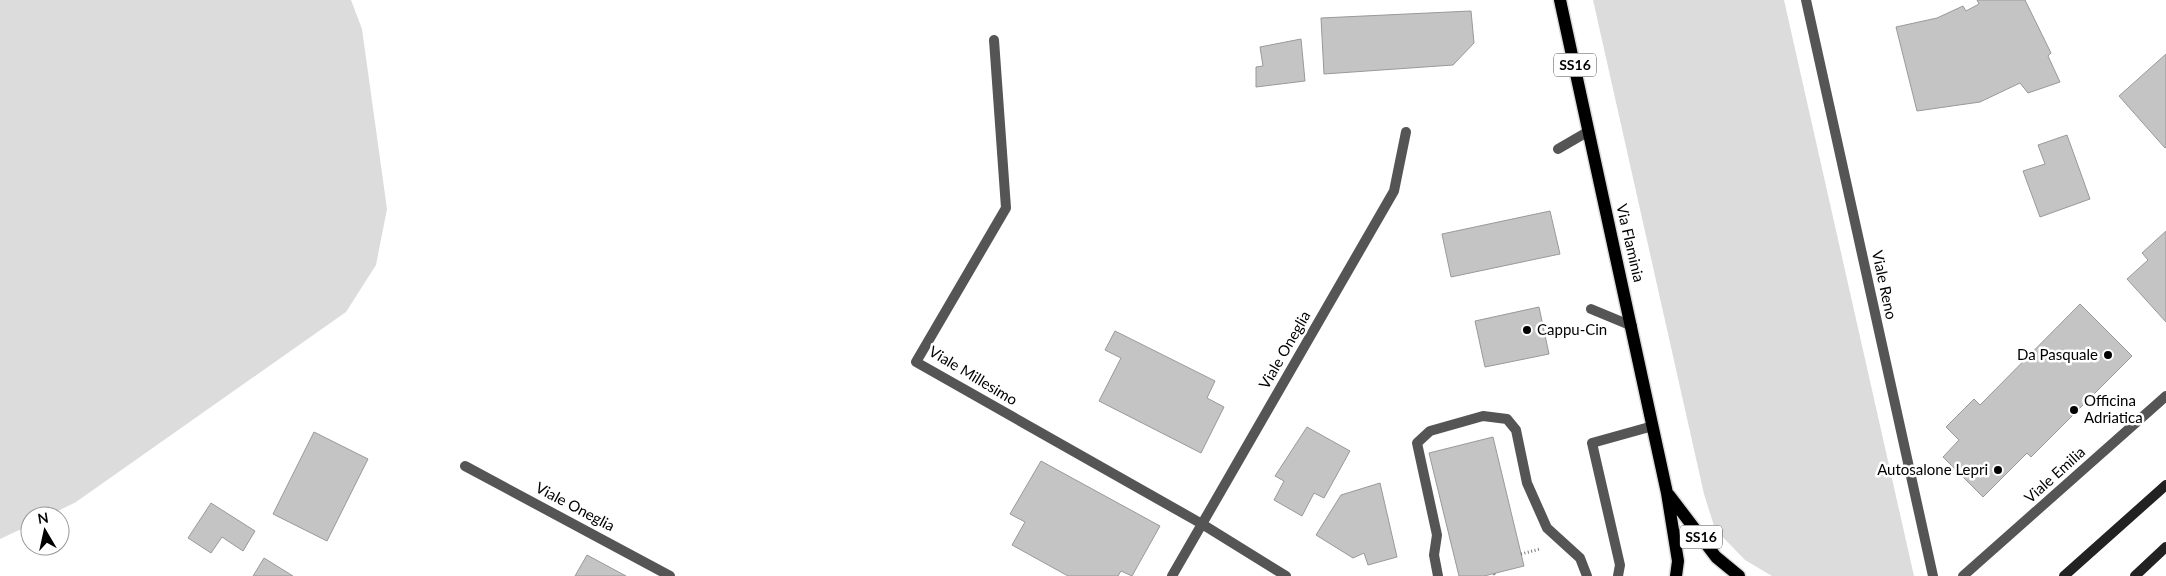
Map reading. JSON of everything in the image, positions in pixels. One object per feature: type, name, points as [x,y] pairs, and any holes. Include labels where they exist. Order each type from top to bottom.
[{"type":"main road","name":"Via Flaminia","points":[[1560,0],[1667,493],[1678,561],[1676,576]]},
{"type":"main road","name":"Via Flaminia","points":[[1667,493],[1716,557],[1739,576]]},
{"type":"street","name":"Viale Reno","points":[[1806,0],[1933,576]]},
{"type":"street","name":"Viale Millesimo","points":[[994,40],[1006,208],[916,362],[1202,524],[1286,576]]},
{"type":"street","points":[[1558,149],[1589,131]]},
{"type":"street","name":"Viale Oneglia","points":[[1172,576],[1394,190],[1406,132]]},
{"type":"street","points":[[1591,309],[1632,326]]},
{"type":"street","name":"Viale Emilia","points":[[1963,576],[2166,396]]},
{"type":"street","points":[[1438,576],[1434,555],[1437,535],[1417,443],[1430,431],[1483,416],[1507,419],[1516,430],[1527,483],[1547,528],[1580,558],[1587,576]]},
{"type":"street","points":[[1618,576],[1620,565],[1592,443],[1653,426]]},
{"type":"street","name":"Viale Oneglia","points":[[465,466],[670,576]]},
{"type":"street","points":[[2064,576],[2166,485]]},
{"type":"street","points":[[2135,576],[2166,547]]},
{"type":"shaded area","points":[[0,0],[351,0],[362,29],[387,209],[376,265],[346,312],[76,502],[68,506],[20,506],[20,530],[0,539]]},
{"type":"shaded area","points":[[1593,0],[1784,0],[1914,576],[1772,576],[1745,560],[1715,529],[1704,494]]},
{"type":"building","points":[[1977,0],[2025,0],[2051,53],[2048,56],[2060,82],[2028,93],[2020,83],[1980,102],[1917,111],[1896,27],[1937,18],[1963,6],[1966,11],[1979,4]]},
{"type":"building","points":[[1471,11],[1474,43],[1453,65],[1324,74],[1321,18]]},
{"type":"building","points":[[1301,39],[1305,81],[1256,87],[1256,67],[1263,66],[1260,47]]},
{"type":"building","points":[[2166,54],[2166,147],[2165,148],[2119,96]]},
{"type":"building","points":[[2067,135],[2090,199],[2040,217],[2023,171],[2045,164],[2038,145]]},
{"type":"building","points":[[1550,211],[1560,254],[1451,277],[1442,234]]},
{"type":"building","points":[[2166,231],[2166,322],[2127,279],[2148,260],[2142,253]]},
{"type":"building","points":[[2080,304],[2132,356],[2031,457],[2027,453],[1983,497],[1943,457],[1959,440],[1946,427],[1974,399],[1980,405]]},
{"type":"building","points":[[1539,307],[1549,354],[1485,367],[1475,321]]},
{"type":"building","points":[[1115,331],[1215,381],[1207,398],[1224,407],[1201,453],[1099,401],[1121,358],[1105,350]]},
{"type":"building","points":[[1307,427],[1350,451],[1324,498],[1314,493],[1302,516],[1274,500],[1284,481],[1275,476]]},
{"type":"building","points":[[314,432],[368,459],[327,541],[273,514]]},
{"type":"building","points":[[1493,437],[1524,566],[1484,576],[1459,576],[1429,453]]},
{"type":"building","points":[[1041,461],[1160,526],[1132,576],[1121,571],[1118,576],[1068,576],[1012,545],[1025,522],[1010,514]]},
{"type":"building","points":[[1380,483],[1397,557],[1368,565],[1364,553],[1353,558],[1316,535],[1341,495]]},
{"type":"building","points":[[211,503],[255,531],[243,551],[222,537],[211,553],[188,538]]},
{"type":"building","points":[[587,555],[626,576],[575,576]]},
{"type":"building","points":[[264,558],[293,576],[253,576]]},
{"type":"place","name":"Cappu-Cin","points":[[1527,330]]},
{"type":"place","name":"Da Pasquale","points":[[2108,355]]},
{"type":"place","name":"Officina Adriatica","points":[[2074,410]]},
{"type":"place","name":"Autosalone Lepri","points":[[1998,470]]}]
